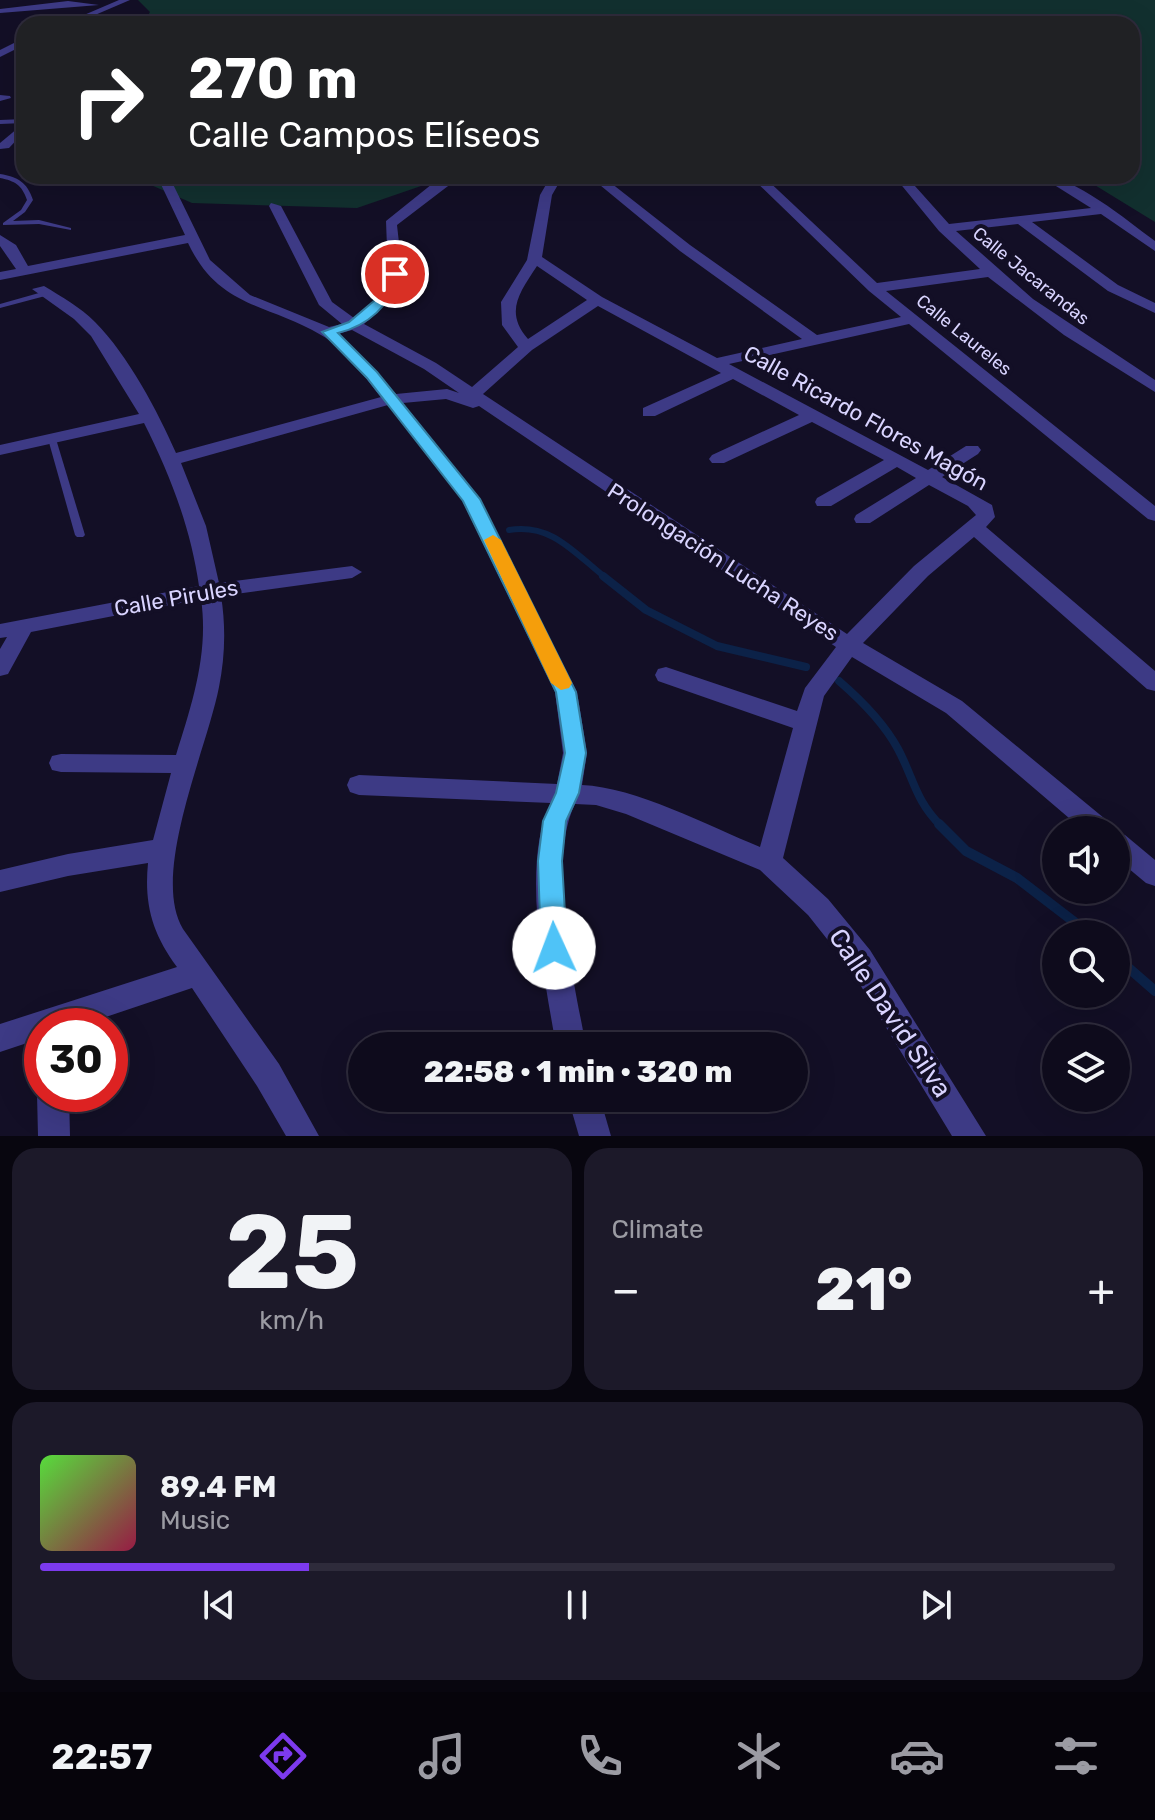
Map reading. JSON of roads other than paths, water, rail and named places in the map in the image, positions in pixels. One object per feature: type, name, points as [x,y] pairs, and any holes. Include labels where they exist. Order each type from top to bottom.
[{"type":"street","points":[[0,2],[18,0]]},
{"type":"street","points":[[87,16],[126,0]]},
{"type":"street","points":[[0,11],[68,3],[95,5]]},
{"type":"street","points":[[2,148],[16,133]]},
{"type":"street","points":[[167,184],[204,262],[245,298],[328,332],[392,399],[471,499],[566,692],[575,753],[568,793],[554,821],[550,861],[554,948],[569,1032]]},
{"type":"street","points":[[328,332],[354,325],[387,297],[395,274],[391,224],[443,184]]},
{"type":"street","points":[[527,347],[510,326],[507,309],[535,258],[546,189],[550,184]]},
{"type":"street","points":[[605,184],[685,248],[814,340]]},
{"type":"street","name":"Calle Laureles","points":[[764,184],[874,288],[1155,515]]},
{"type":"street","name":"Calle Jacarandas","points":[[907,184],[944,228],[991,272],[1087,343],[1155,387]]},
{"type":"street","points":[[1060,184],[1104,210],[1155,247]]},
{"type":"street","name":"Prolongación Lucha Reyes","points":[[275,206],[326,305],[354,325],[473,394],[849,645],[954,707],[1084,816]]},
{"type":"street","points":[[944,228],[1104,210]]},
{"type":"street","points":[[1021,220],[1113,288],[1155,309]]},
{"type":"street","points":[[0,276],[36,284],[192,238]]},
{"type":"street","points":[[0,239],[11,248],[36,284],[85,321],[112,354],[151,416],[188,499],[210,591],[213,642],[209,685],[184,764],[166,849],[161,911],[176,942],[286,1101],[303,1136]]},
{"type":"street","name":"Calle Ricardo Flores Magón","points":[[535,258],[597,300],[929,476],[985,509],[986,517],[976,528],[921,571],[849,645],[813,694],[769,862]]},
{"type":"street","points":[[874,288],[991,272]]},
{"type":"street","points":[[473,394],[527,347],[597,300]]},
{"type":"street","points":[[714,363],[911,319]]},
{"type":"street","points":[[649,412],[734,373]]},
{"type":"street","points":[[171,460],[392,399],[447,394],[494,409]]},
{"type":"street","points":[[718,459],[813,415]]},
{"type":"street","points":[[0,450],[151,416]]},
{"type":"street","points":[[863,519],[972,450]]},
{"type":"street","points":[[824,502],[897,460]]},
{"type":"street","points":[[976,528],[1155,683]]},
{"type":"street","name":"Calle Pirules","points":[[0,631],[210,591],[352,572]]},
{"type":"street","points":[[0,668],[24,626]]},
{"type":"street","points":[[666,675],[805,723]]},
{"type":"street","points":[[61,763],[184,764]]},
{"type":"street","points":[[359,785],[596,795],[633,806],[769,862]]},
{"type":"street","points":[[0,881],[68,865],[166,849]]},
{"type":"street","points":[[1130,854],[1155,875]]},
{"type":"street","name":"Calle David Silva","points":[[769,862],[818,907],[860,959],[970,1136]]},
{"type":"street","points":[[97,1008],[198,973]]},
{"type":"street","points":[[0,1038],[24,1031]]},
{"type":"street","points":[[53,1112],[54,1136]]},
{"type":"street","points":[[588,1112],[595,1136]]},
{"type":"lane","points":[[2,224],[23,211],[30,200],[23,184]]},
{"type":"lane","points":[[2,224],[39,222],[69,229]]},
{"type":"lane","points":[[0,306],[36,284]]},
{"type":"lane","points":[[52,439],[80,535]]},
{"type":"waterway","points":[[509,530],[538,531],[550,536],[573,550],[606,578]]},
{"type":"waterway","points":[[603,576],[646,610],[717,646],[806,667]]},
{"type":"waterway","points":[[839,681],[886,730],[920,798],[941,826]]},
{"type":"waterway","points":[[941,826],[966,851],[1017,878],[1072,920]]},
{"type":"waterway","points":[[1130,969],[1155,991]]}]
